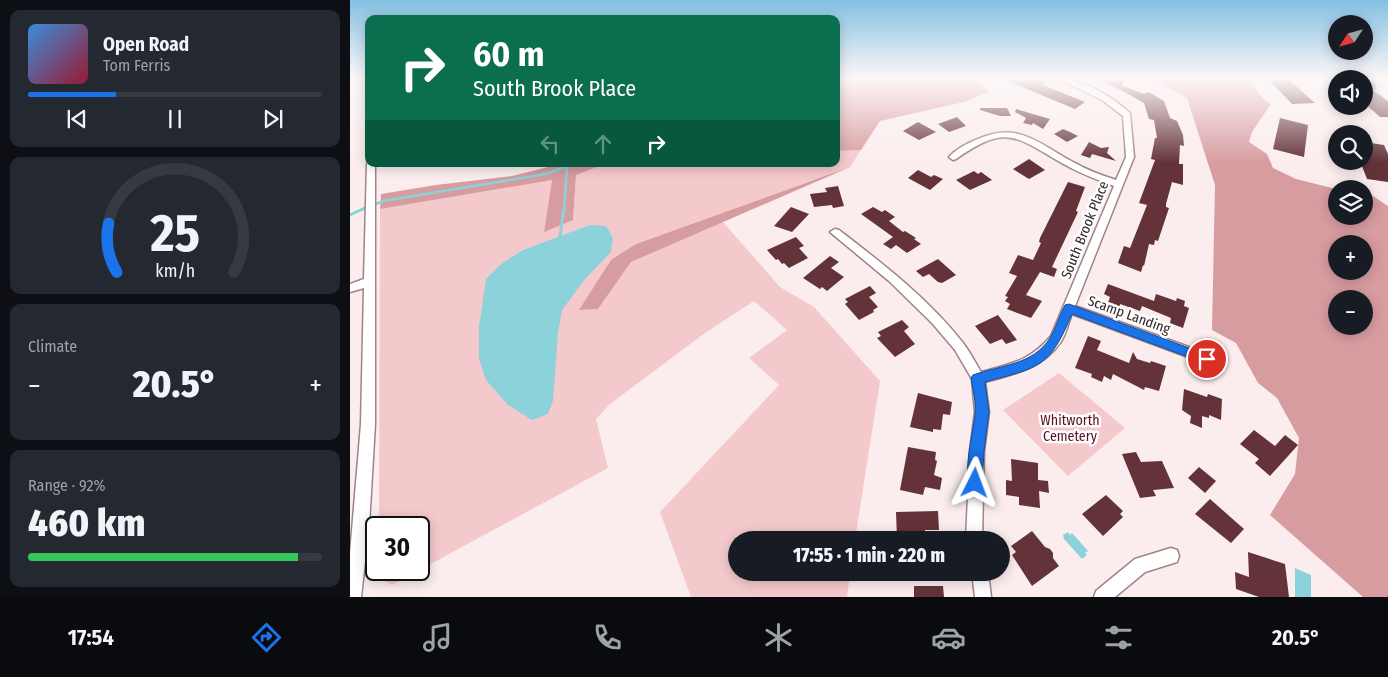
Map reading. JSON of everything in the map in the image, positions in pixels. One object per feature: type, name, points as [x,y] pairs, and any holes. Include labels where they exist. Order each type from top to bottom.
[{"type":"street","name":"South Brook Place","points":[[978,378],[1028,364],[1046,353],[1056,339],[1130,157],[1127,115],[1120,107]]},
{"type":"street","points":[[952,157],[984,138],[995,135],[1017,136],[1029,139],[1069,164],[1118,184]]},
{"type":"street","points":[[353,597],[361,526],[368,424],[371,167]]},
{"type":"street","points":[[835,232],[893,278],[936,320],[959,347],[978,378],[982,412],[976,451],[973,531]]},
{"type":"street","points":[[350,288],[370,282]]},
{"type":"street","name":"Scamp Landing","points":[[1069,308],[1207,359]]},
{"type":"street","points":[[1102,597],[1141,565],[1171,556]]},
{"type":"street","points":[[981,581],[983,597]]},
{"type":"green space","points":[[861,150],[850,167],[636,244],[579,310],[598,309],[631,262],[722,221],[780,287],[814,307],[880,381],[856,531],[728,531],[728,581],[849,581],[847,597],[691,597],[660,512],[779,385],[749,358],[787,330],[754,301],[705,333],[610,404],[596,419],[608,468],[430,564],[430,516],[379,516],[380,209],[553,179],[544,231],[573,220],[576,175],[597,167],[840,167],[840,151]]},
{"type":"green space","name":"Whitworth Cemetery","points":[[1059,373],[1125,428],[1068,476],[1003,410]]},
{"type":"green space","points":[[385,581],[399,581],[392,585]]},
{"type":"shaded area","points":[[840,107],[943,107],[880,121],[861,150],[840,151]]},
{"type":"shaded area","points":[[1190,107],[1269,107],[1252,132],[1249,142],[1267,154],[1273,168],[1296,179],[1328,187],[1328,225],[1373,225],[1373,196],[1388,206],[1388,597],[1363,597],[1270,515],[1295,474],[1299,438],[1277,398],[1258,383],[1236,343],[1212,330],[1215,185]]},
{"type":"shaded area","points":[[548,167],[597,167],[576,175],[573,220],[544,232],[552,180],[380,209],[381,194],[512,176]]},
{"type":"shaded area","points":[[850,167],[631,262],[598,309],[579,310],[611,260],[636,244]]},
{"type":"water","points":[[590,225],[606,226],[613,238],[611,252],[585,279],[562,310],[558,333],[553,401],[548,414],[532,420],[508,405],[486,380],[479,359],[479,327],[486,279],[501,264],[523,250]]},
{"type":"water","points":[[1068,532],[1070,535],[1072,533],[1088,551],[1085,553],[1087,555],[1082,559],[1064,539],[1063,535]]},
{"type":"water","points":[[1295,568],[1311,575],[1311,597],[1295,597]]},
{"type":"building","points":[[1145,107],[1166,107],[1170,118],[1177,121],[1183,135],[1184,146],[1180,145],[1179,164],[1183,164],[1183,185],[1172,182],[1166,204],[1166,207],[1169,208],[1158,241],[1155,240],[1154,245],[1149,244],[1141,272],[1118,263],[1124,246],[1130,248],[1147,205],[1139,203],[1155,160],[1151,159],[1155,138],[1157,138],[1154,120],[1149,119]]},
{"type":"building","points":[[1373,107],[1388,107],[1388,117],[1380,117],[1373,111]]},
{"type":"building","points":[[980,108],[1007,108],[1011,116],[1000,116],[980,110]]},
{"type":"building","points":[[1016,109],[1050,119],[1043,129],[1033,123],[1032,125],[1023,123],[1026,118],[1015,112]]},
{"type":"building","points":[[957,117],[966,126],[949,132],[938,124]]},
{"type":"building","points":[[1280,118],[1308,125],[1304,157],[1273,149]]},
{"type":"building","points":[[918,122],[936,132],[919,140],[903,131]]},
{"type":"building","points":[[1063,129],[1078,136],[1067,142],[1054,134]]},
{"type":"building","points":[[1089,142],[1101,148],[1109,147],[1107,153],[1116,161],[1092,154],[1090,158],[1081,155]]},
{"type":"building","points":[[1373,143],[1384,145],[1388,154],[1388,182],[1367,179],[1364,170],[1373,170]]},
{"type":"building","points":[[1029,159],[1045,170],[1029,179],[1013,169]]},
{"type":"building","points":[[918,170],[931,177],[934,175],[943,179],[930,190],[908,178]]},
{"type":"building","points":[[974,171],[978,174],[981,172],[992,180],[970,190],[956,180]]},
{"type":"building","points":[[1068,182],[1085,187],[1076,211],[1078,212],[1052,267],[1057,269],[1054,277],[1040,272],[1026,295],[1042,301],[1031,318],[1007,309],[1010,304],[1005,301],[1008,297],[1005,296],[1017,276],[1009,273],[1018,255],[1033,260],[1041,243],[1039,242],[1040,238]]},
{"type":"building","points":[[838,186],[844,206],[833,208],[832,205],[814,207],[810,194],[827,192],[825,188]]},
{"type":"building","points":[[791,207],[809,214],[792,232],[774,226]]},
{"type":"building","points":[[873,207],[882,212],[885,210],[895,217],[889,221],[903,232],[905,231],[916,238],[914,239],[921,244],[907,253],[896,245],[891,249],[883,244],[893,237],[861,214]]},
{"type":"building","points":[[796,237],[804,246],[799,248],[808,258],[789,268],[778,259],[776,260],[767,250]]},
{"type":"building","points":[[830,256],[839,262],[831,268],[844,277],[827,291],[822,287],[820,289],[803,278]]},
{"type":"building","points":[[938,259],[956,275],[942,283],[929,274],[923,277],[916,271]]},
{"type":"building","points":[[1108,284],[1154,301],[1156,294],[1176,301],[1177,298],[1185,301],[1184,306],[1189,308],[1183,328],[1170,323],[1171,318],[1142,306],[1140,311],[1120,304],[1120,307],[1108,303],[1110,297],[1104,294]]},
{"type":"building","points":[[870,286],[876,293],[869,297],[878,307],[873,310],[874,312],[859,320],[845,304],[848,302],[845,299]]},
{"type":"building","points":[[998,315],[1017,340],[1006,344],[1002,339],[990,344],[975,326]]},
{"type":"building","points":[[902,320],[909,327],[904,331],[915,344],[895,357],[877,338],[881,336],[878,332]]},
{"type":"building","points":[[1088,336],[1101,341],[1097,350],[1129,363],[1133,352],[1137,359],[1166,366],[1159,391],[1145,387],[1144,390],[1113,374],[1111,380],[1104,376],[1102,382],[1091,377],[1092,374],[1075,368]]},
{"type":"building","points":[[1184,389],[1207,397],[1208,394],[1222,399],[1221,420],[1209,415],[1209,418],[1202,416],[1202,428],[1190,423],[1191,416],[1182,410]]},
{"type":"building","points":[[918,393],[952,402],[950,415],[943,414],[941,430],[933,429],[933,432],[910,427]]},
{"type":"building","points":[[1254,430],[1275,446],[1285,435],[1298,445],[1270,476],[1255,463],[1259,459],[1240,444]]},
{"type":"building","points":[[908,447],[936,452],[935,460],[937,461],[934,475],[942,478],[940,490],[925,487],[923,495],[900,490]]},
{"type":"building","points":[[1136,452],[1141,462],[1162,461],[1174,488],[1153,490],[1156,496],[1140,498],[1122,454]]},
{"type":"building","points":[[1011,459],[1038,463],[1038,480],[1048,481],[1049,493],[1039,491],[1040,508],[1019,505],[1019,497],[1006,495],[1006,480],[1012,481]]},
{"type":"building","points":[[1199,467],[1216,481],[1205,493],[1188,478]]},
{"type":"building","points":[[1106,495],[1123,511],[1120,514],[1123,517],[1103,536],[1082,514]]},
{"type":"building","points":[[1210,499],[1244,529],[1231,543],[1195,514]]},
{"type":"building","points":[[938,511],[939,530],[897,531],[896,512]]},
{"type":"building","points":[[1032,531],[1045,547],[1050,549],[1053,553],[1053,558],[1059,566],[1032,586],[1012,555],[1016,552],[1011,546]]},
{"type":"building","points":[[1248,552],[1285,564],[1289,597],[1259,597],[1236,589],[1235,572],[1249,577]]},
{"type":"building","points":[[914,586],[943,586],[944,597],[914,597]]},
{"type":"waterway","points":[[362,210],[383,201],[546,174],[565,167]]},
{"type":"waterway","points":[[564,210],[567,167]]},
{"type":"waterway","points":[[350,215],[365,208]]},
{"type":"waterway","points":[[560,236],[564,208]]},
{"type":"route","points":[[975,483],[976,451],[982,412],[978,378],[1028,364],[1046,353],[1056,339],[1069,308],[1207,359]]}]
